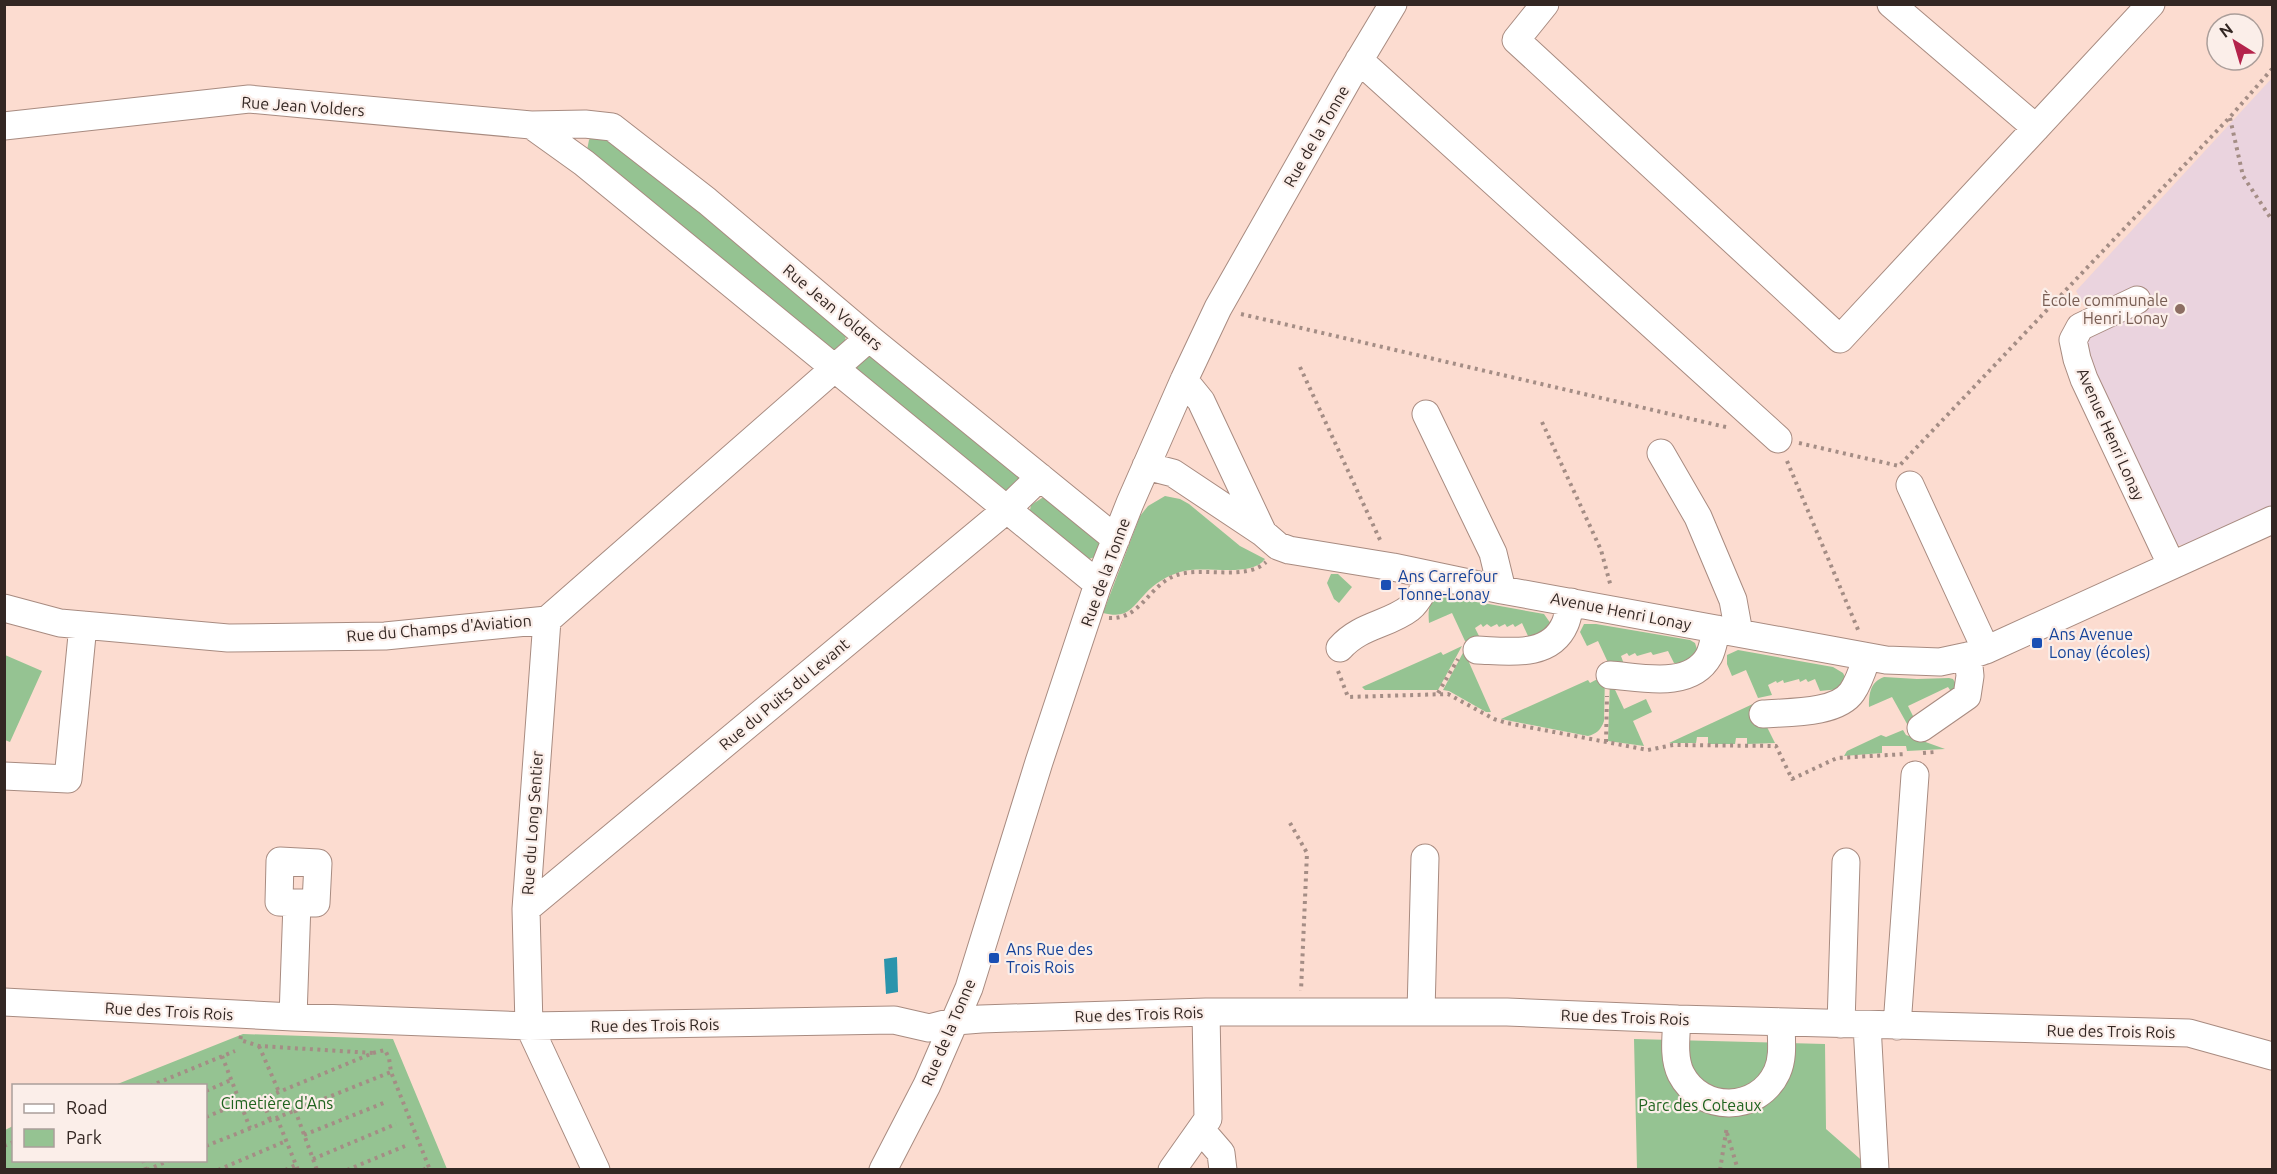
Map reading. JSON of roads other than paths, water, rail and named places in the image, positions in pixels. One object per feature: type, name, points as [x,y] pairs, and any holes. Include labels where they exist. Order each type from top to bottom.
[{"type":"street","name":"Rue de la Tonne","points":[[883,1170],[927,1085],[969,988],[1039,762],[1098,584],[1146,466],[1218,308],[1393,4]]},
{"type":"street","points":[[1545,4],[1516,40],[1840,339],[2151,4]]},
{"type":"street","points":[[1890,4],[2036,128]]},
{"type":"street","points":[[1359,60],[1782,450]]},
{"type":"street","name":"Rue Jean Volders","points":[[4,126],[249,99],[531,125],[585,124],[612,128],[706,201],[869,338],[1116,539]]},
{"type":"street","points":[[531,125],[584,163],[1098,584]]},
{"type":"street","name":"Avenue Henri Lonay","points":[[2137,300],[2080,327],[2073,340],[2084,379],[2171,564]]},
{"type":"street","name":"Rue du Champs d'Aviation","points":[[4,608],[60,623],[228,638],[385,636],[547,620],[869,338]]},
{"type":"street","points":[[1184,380],[1201,401],[1270,539]]},
{"type":"street","points":[[1426,414],[1493,552],[1502,590]]},
{"type":"street","points":[[1610,675],[1666,679],[1683,676],[1696,670],[1706,661],[1728,631],[1733,600],[1698,517],[1661,453]]},
{"type":"street","name":"Avenue Henri Lonay","points":[[1146,466],[1173,473],[1289,550],[1393,567],[1502,590],[1865,657],[1926,663],[1977,653],[2272,520]]},
{"type":"street","name":"Rue du Puits du Levant","points":[[526,909],[1006,510],[1040,477]]},
{"type":"street","points":[[1910,485],[1977,653],[1967,696],[1921,729]]},
{"type":"street","points":[[1340,648],[1350,637],[1409,608],[1420,595],[1430,576]]},
{"type":"street","points":[[1477,650],[1530,651],[1546,645],[1557,636],[1564,625],[1571,602]]},
{"type":"street","name":"Rue du Long Sentier","points":[[529,1026],[526,909],[547,620]]},
{"type":"street","points":[[4,776],[68,779],[83,625]]},
{"type":"street","points":[[1763,714],[1824,708],[1840,703],[1851,694],[1865,657]]},
{"type":"street","points":[[1897,1026],[1915,775]]},
{"type":"street","points":[[1421,1012],[1425,858]]},
{"type":"street","points":[[1846,862],[1854,1024],[1875,1170]]},
{"type":"street","points":[[293,1017],[297,903]]},
{"type":"street","name":"Rue des Trois Rois","points":[[4,1002],[241,1015],[529,1026],[894,1020],[929,1028],[956,1021],[1206,1012],[1507,1012],[1677,1020],[2189,1033],[2272,1056]]},
{"type":"street","points":[[1172,1170],[1202,1131],[1208,1119],[1206,1012]]},
{"type":"street","points":[[1677,1020],[1676,1054],[1680,1072],[1690,1087],[1704,1098],[1718,1103],[1738,1103],[1754,1097],[1768,1086],[1777,1072],[1781,1056],[1781,1022]]},
{"type":"street","points":[[529,1026],[596,1170]]},
{"type":"street","points":[[1202,1131],[1221,1153],[1223,1170]]},
{"type":"water","points":[[897,957],[898,992],[886,994],[884,959]]},
{"type":"place","name":"Ècole communale Henri Lonay","points":[[2180,309]]},
{"type":"place","name":"Ans Carrefour Tonne-Lonay","points":[[1386,585]]},
{"type":"place","name":"Ans Avenue Lonay (écoles)","points":[[2037,643]]},
{"type":"place","name":"Ans Rue des Trois Rois","points":[[994,958]]},
{"type":"park label","name":"Cimetière d'Ans","points":[[277,1103]]},
{"type":"park label","name":"Parc des Coteaux","points":[[1700,1105]]}]
